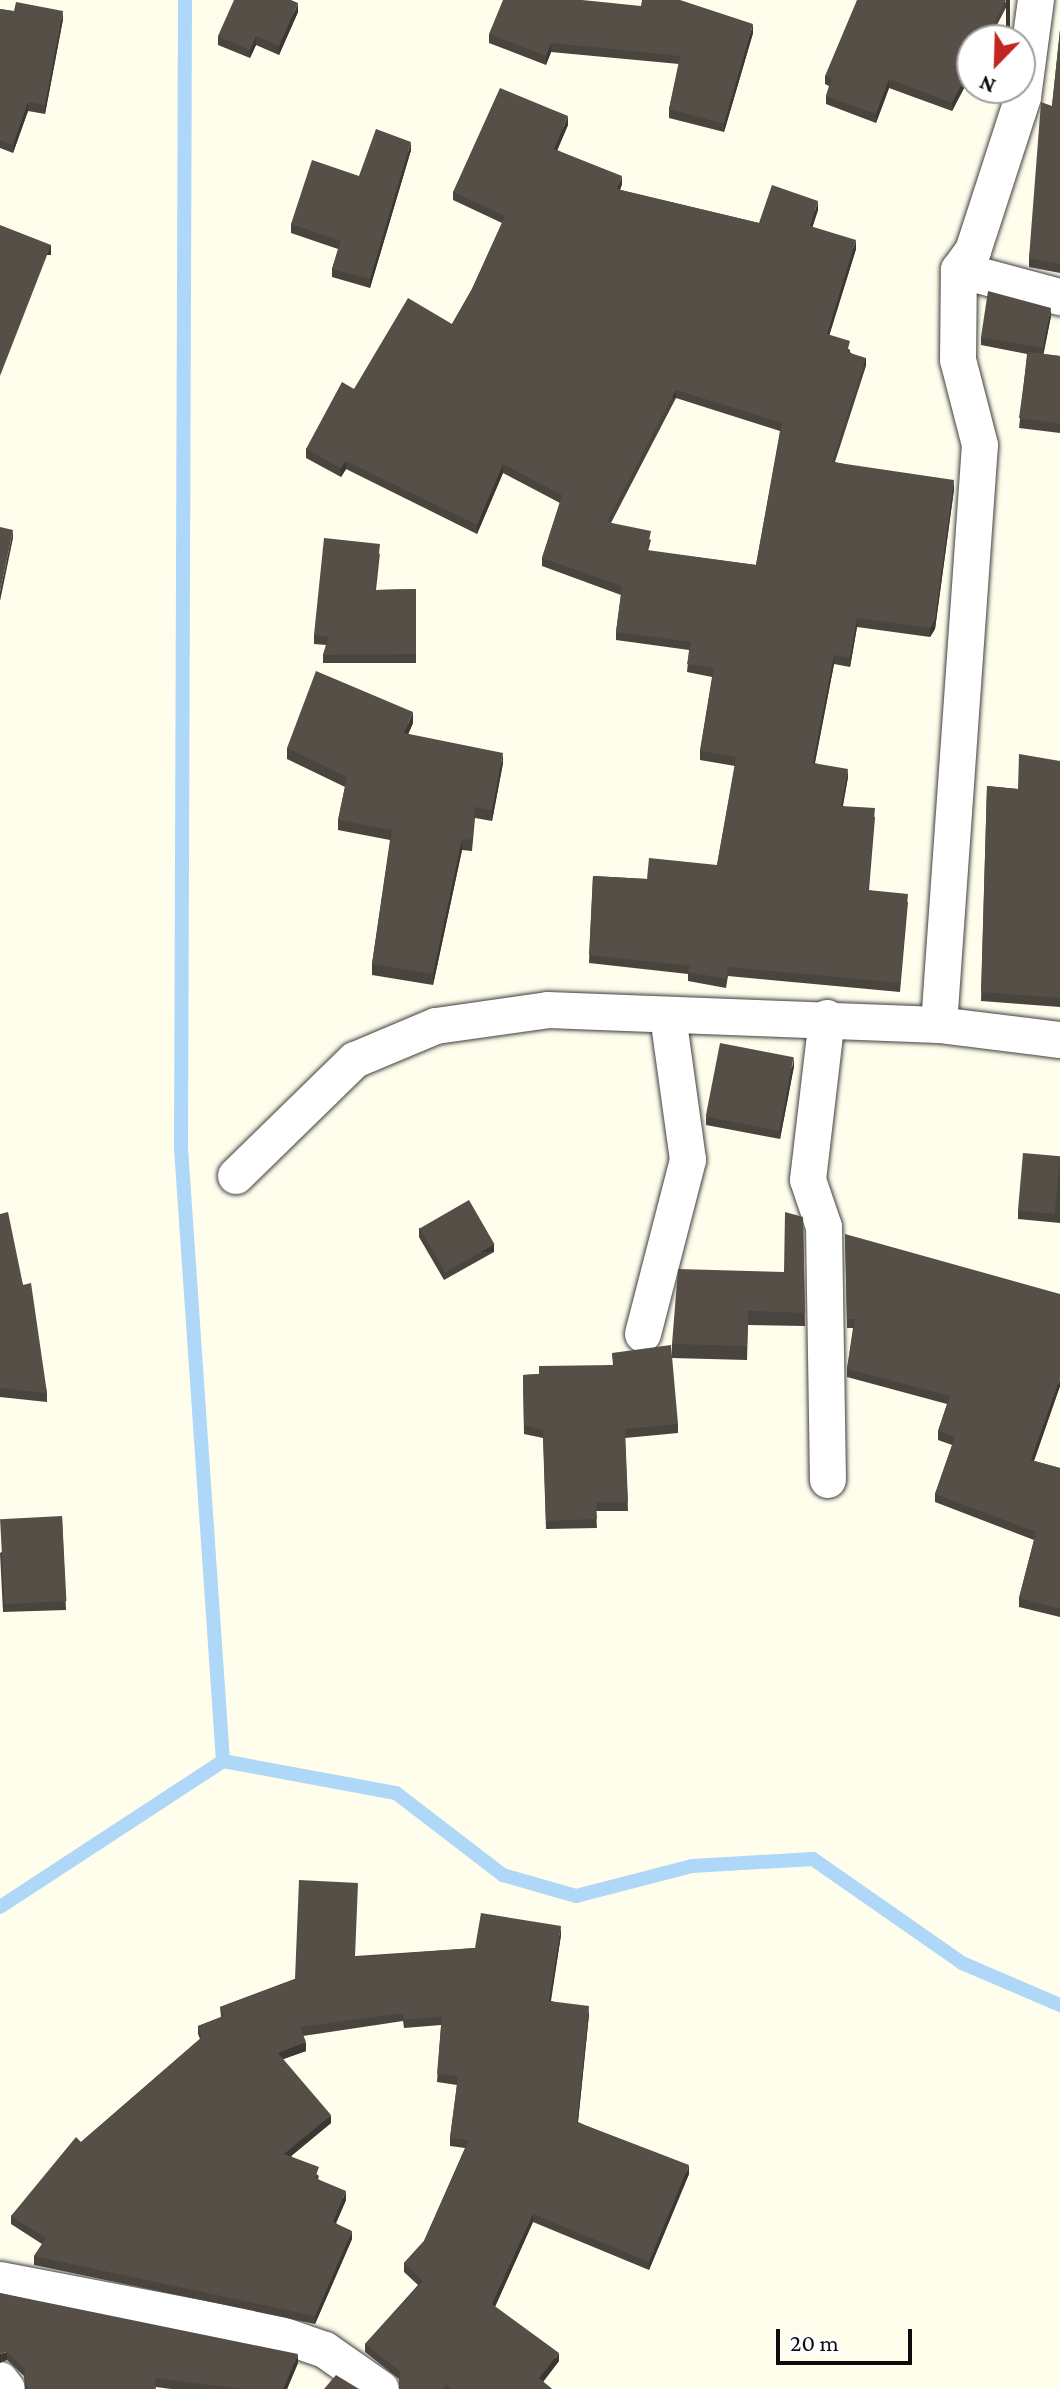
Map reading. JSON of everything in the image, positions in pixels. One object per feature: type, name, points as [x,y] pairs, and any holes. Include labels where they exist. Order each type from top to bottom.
[{"type":"street","points":[[939,1025],[980,445],[958,360],[959,270],[973,251],[1023,97],[1036,0]]},
{"type":"street","points":[[959,270],[1060,297]]},
{"type":"street","points":[[236,1176],[355,1060],[436,1026],[548,1010],[827,1018],[939,1025],[1060,1040]]},
{"type":"street","points":[[643,1334],[688,1160],[668,1015]]},
{"type":"street","points":[[827,1018],[808,1180],[824,1227],[828,1480]]},
{"type":"street","points":[[0,2280],[273,2332],[325,2350],[381,2389]]},
{"type":"street","points":[[0,2380],[7,2389]]},
{"type":"building","points":[[234,0],[291,0],[298,3],[279,46],[256,36],[250,50],[218,36]]},
{"type":"building","points":[[503,0],[582,0],[641,6],[642,0],[680,0],[753,24],[724,124],[669,109],[680,56],[551,43],[546,56],[489,34]]},
{"type":"building","points":[[857,0],[1006,0],[993,24],[956,24],[956,95],[952,103],[889,79],[876,114],[826,96],[832,78],[825,76]]},
{"type":"building","points":[[16,2],[63,11],[45,105],[28,102],[13,145],[0,140],[0,9],[14,11]]},
{"type":"building","points":[[1060,30],[1060,264],[1029,258],[1041,102],[1052,106]]},
{"type":"building","points":[[500,88],[568,116],[554,149],[622,176],[617,189],[759,223],[772,185],[818,201],[810,226],[856,240],[827,334],[850,341],[847,352],[866,358],[832,462],[954,480],[935,620],[930,628],[857,618],[850,658],[834,655],[813,763],[848,769],[841,806],[875,808],[868,890],[908,894],[900,983],[728,967],[726,979],[688,972],[690,966],[589,955],[593,876],[647,879],[649,858],[717,865],[736,757],[700,751],[714,668],[687,664],[691,642],[616,632],[622,586],[542,558],[562,495],[503,464],[477,525],[346,461],[341,468],[306,449],[342,382],[354,389],[408,298],[452,324],[472,289],[505,216],[453,192]],"holes":[[[676,390],[782,423],[756,565],[647,550],[651,531],[607,522]]]},
{"type":"building","points":[[376,129],[411,142],[370,279],[332,269],[341,241],[291,224],[312,160],[359,176]]},
{"type":"building","points":[[0,225],[51,245],[0,376]]},
{"type":"building","points":[[988,291],[1051,308],[1043,348],[981,337]]},
{"type":"building","points":[[1028,352],[1060,356],[1060,424],[1019,418]]},
{"type":"building","points":[[0,527],[13,530],[0,592]]},
{"type":"building","points":[[324,538],[380,544],[375,590],[416,589],[416,654],[323,655],[329,637],[314,635]]},
{"type":"building","points":[[316,671],[413,712],[404,733],[503,753],[492,810],[475,807],[472,840],[462,839],[433,974],[372,964],[392,830],[338,820],[347,777],[287,748]]},
{"type":"building","points":[[1019,754],[1060,761],[1060,998],[981,992],[987,786],[1018,789]]},
{"type":"building","points":[[720,1043],[794,1057],[779,1131],[706,1117]]},
{"type":"building","points":[[1023,1153],[1060,1156],[1055,1214],[1018,1211]]},
{"type":"building","points":[[469,1200],[494,1244],[445,1273],[420,1228]]},
{"type":"building","points":[[8,1212],[23,1285],[31,1283],[47,1393],[0,1388],[0,1214]]},
{"type":"building","points":[[785,1212],[803,1217],[805,1313],[748,1311],[747,1346],[672,1344],[678,1269],[784,1272]]},
{"type":"building","points":[[845,1234],[1060,1294],[1060,1378],[1031,1460],[1060,1468],[1060,1609],[1019,1598],[1036,1532],[935,1494],[955,1437],[938,1431],[950,1396],[847,1369],[855,1319],[847,1319]]},
{"type":"building","points":[[671,1345],[678,1424],[625,1429],[628,1502],[596,1503],[597,1519],[546,1521],[543,1430],[524,1425],[523,1375],[539,1374],[539,1366],[614,1365],[612,1353]]},
{"type":"building","points":[[62,1516],[66,1601],[5,1604],[0,1519]]},
{"type":"building","points":[[299,1880],[358,1883],[355,1957],[475,1948],[481,1913],[561,1926],[549,2001],[589,2006],[577,2122],[689,2165],[649,2262],[533,2214],[492,2304],[559,2353],[539,2378],[552,2389],[452,2389],[446,2384],[442,2389],[399,2389],[400,2371],[365,2344],[423,2281],[404,2263],[424,2241],[469,2140],[450,2138],[458,2076],[437,2074],[442,2016],[404,2020],[403,2013],[300,2027],[306,2042],[278,2053],[331,2115],[284,2154],[319,2167],[315,2178],[346,2191],[333,2222],[352,2231],[315,2316],[34,2256],[46,2238],[11,2216],[76,2137],[81,2142],[202,2037],[198,2026],[224,2016],[220,2007],[295,1979]]},
{"type":"building","points":[[0,2293],[298,2354],[283,2389],[243,2389],[155,2378],[156,2389],[25,2389],[24,2368],[7,2352],[0,2354]]},
{"type":"building","points":[[336,2375],[359,2389],[324,2389]]},
{"type":"waterway","points":[[0,1907],[223,1761],[181,1148],[185,0]]},
{"type":"waterway","points":[[223,1761],[396,1793],[503,1875],[576,1896],[692,1866],[813,1859],[962,1963],[1060,2005]]}]
